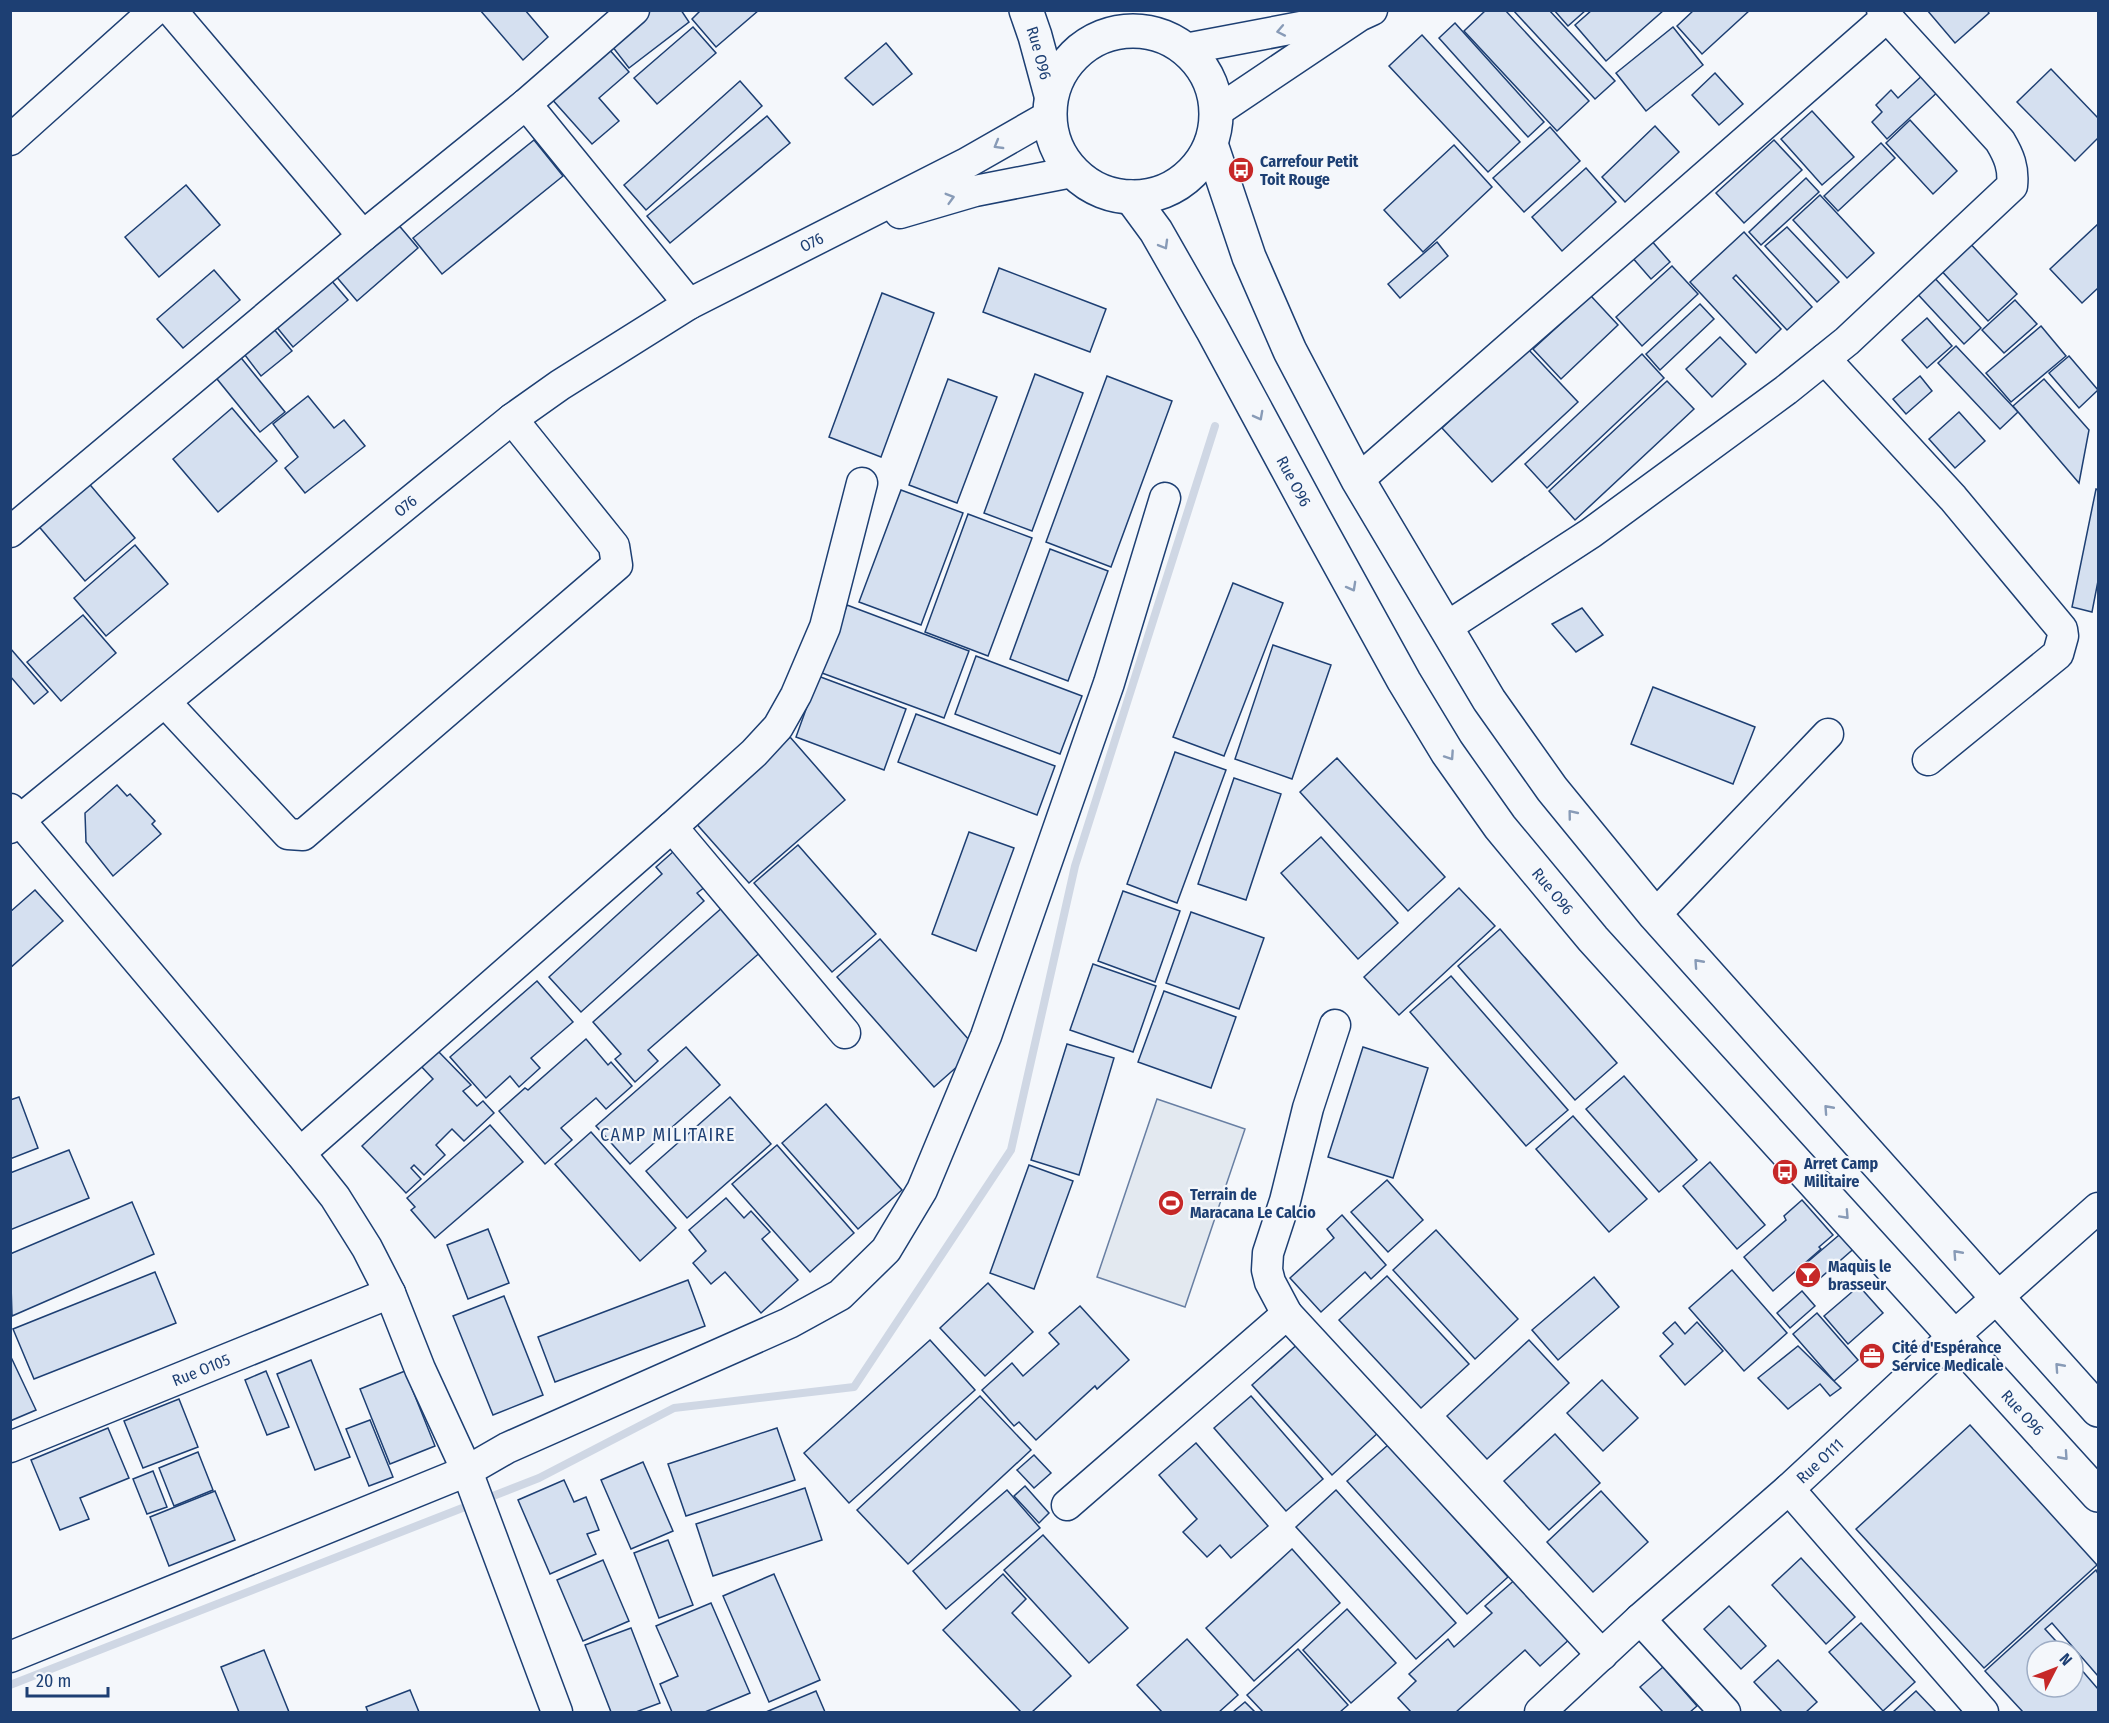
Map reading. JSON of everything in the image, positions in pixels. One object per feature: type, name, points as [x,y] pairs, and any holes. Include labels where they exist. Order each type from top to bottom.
[{"type":"main road","name":"Rue O96","points":[[1026,10],[1035,36],[1050,105]]},
{"type":"main road","points":[[1214,128],[1202,162],[1188,177],[1161,192],[1131,197],[1110,194],[1090,186],[1072,172],[1060,155],[1052,136],[1050,105],[1058,75],[1070,58],[1085,44],[1103,35],[1118,20],[1167,37],[1185,49],[1198,62],[1208,77],[1214,94],[1214,128],[1253,268],[1290,351],[1358,480],[1489,700],[1552,789],[1655,915],[2098,1410]]},
{"type":"main road","name":"Rue O96","points":[[1131,197],[1156,231],[1190,290],[1404,681],[1447,752],[1500,827],[1593,939],[2098,1495]]},
{"type":"street","points":[[10,140],[155,10]]},
{"type":"street","points":[[171,10],[363,237]]},
{"type":"street","points":[[10,532],[526,104],[634,10]]},
{"type":"street","points":[[1185,49],[1366,13]]},
{"type":"street","points":[[1214,128],[1366,13]]},
{"type":"street","points":[[1358,480],[1885,14],[2000,141],[2010,158],[2014,173],[2012,186],[1847,341],[1785,390],[1591,533],[1445,628]]},
{"type":"street","points":[[526,104],[689,304]]},
{"type":"street","points":[[833,232],[965,164],[1050,105]]},
{"type":"street","points":[[833,232],[975,191],[1072,172]]},
{"type":"street","name":"O76","points":[[14,819],[165,702],[512,419],[560,385],[689,304],[833,232]]},
{"type":"street","points":[[1825,359],[1953,498],[2062,629],[2064,636],[2058,654],[1928,760]]},
{"type":"street","points":[[165,702],[288,834],[303,835],[617,565],[614,546],[512,419]]},
{"type":"street","points":[[300,1154],[672,827],[778,727],[796,695],[825,627],[862,483]]},
{"type":"street","points":[[10,1657],[467,1471],[507,1448],[789,1323],[840,1295],[886,1250],[922,1190],[986,1036],[1109,683],[1165,498]]},
{"type":"street","points":[[1655,915],[1828,734]]},
{"type":"street","points":[[14,819],[300,1154],[334,1197],[367,1248],[390,1293],[420,1370],[467,1471],[557,1713]]},
{"type":"street","points":[[672,827],[845,1033]]},
{"type":"street","points":[[1335,1025],[1308,1108],[1268,1253],[1267,1270],[1270,1282],[1287,1314],[1602,1655]]},
{"type":"street","name":"Rue O111","points":[[1540,1713],[1640,1619],[1789,1489],[1954,1335],[2098,1208]]},
{"type":"street","name":"Rue O105","points":[[10,1447],[390,1293]]},
{"type":"street","points":[[1066,1505],[1287,1314]]},
{"type":"street","points":[[1789,1489],[1983,1713]]},
{"type":"street","points":[[1640,1619],[1725,1713]]},
{"type":"shaded area","name":"Terrain de Maracana Le Calcio","points":[[1157,1099],[1245,1129],[1185,1307],[1097,1277]]},
{"type":"building","points":[[480,10],[525,10],[548,37],[523,60]]},
{"type":"building","points":[[640,10],[681,10],[689,22],[629,68],[605,37]]},
{"type":"building","points":[[701,10],[759,10],[716,47],[692,19]]},
{"type":"building","points":[[1486,10],[1505,10],[1589,101],[1557,131],[1464,31]]},
{"type":"building","points":[[1513,10],[1549,10],[1615,81],[1595,99]]},
{"type":"building","points":[[1554,10],[1586,10],[1568,26]]},
{"type":"building","points":[[1592,10],[1664,10],[1606,61],[1575,25]]},
{"type":"building","points":[[1694,10],[1750,10],[1702,54],[1677,26]]},
{"type":"building","points":[[1927,10],[1987,10],[1989,13],[1955,43]]},
{"type":"building","points":[[1455,23],[1544,122],[1528,137],[1439,38]]},
{"type":"building","points":[[693,27],[716,53],[657,104],[634,78]]},
{"type":"building","points":[[1673,27],[1703,65],[1646,111],[1616,73]]},
{"type":"building","points":[[1422,35],[1520,142],[1488,172],[1389,66]]},
{"type":"building","points":[[886,43],[912,74],[873,105],[845,78]]},
{"type":"building","points":[[608,48],[629,72],[599,98],[619,121],[592,144],[550,97]]},
{"type":"building","points":[[2051,69],[2098,118],[2098,138],[2075,161],[2017,102]]},
{"type":"building","points":[[1927,71],[1942,88],[1887,139],[1872,122],[1882,112],[1876,105],[1891,90],[1898,98]]},
{"type":"building","points":[[1715,73],[1743,104],[1719,125],[1692,95]]},
{"type":"building","points":[[740,81],[762,106],[646,210],[624,185]]},
{"type":"building","points":[[1812,111],[1854,157],[1822,185],[1781,139]]},
{"type":"building","points":[[767,116],[790,143],[670,243],[647,216]]},
{"type":"building","points":[[1910,120],[1957,171],[1933,194],[1886,143]]},
{"type":"building","points":[[1655,126],[1679,152],[1625,202],[1602,177]]},
{"type":"building","points":[[1550,127],[1580,161],[1524,212],[1493,178]]},
{"type":"building","points":[[534,140],[563,176],[442,274],[413,238]]},
{"type":"building","points":[[1774,140],[1802,170],[1744,223],[1716,193]]},
{"type":"building","points":[[1881,143],[1895,158],[1838,211],[1824,196]]},
{"type":"building","points":[[1454,145],[1492,187],[1423,252],[1384,210]]},
{"type":"building","points":[[1586,168],[1616,202],[1562,251],[1532,217]]},
{"type":"building","points":[[1806,178],[1819,192],[1761,245],[1749,232]]},
{"type":"building","points":[[186,185],[220,225],[159,277],[125,237]]},
{"type":"building","points":[[1820,195],[1874,253],[1847,278],[1793,220]]},
{"type":"building","points":[[391,216],[418,248],[357,301],[329,268]]},
{"type":"building","points":[[2098,224],[2098,288],[2082,303],[2050,269]]},
{"type":"building","points":[[1787,227],[1839,282],[1817,302],[1765,246]]},
{"type":"building","points":[[1744,232],[1812,307],[1787,330],[1736,275],[1733,278],[1781,329],[1756,353],[1690,282]]},
{"type":"building","points":[[1650,239],[1670,262],[1651,279],[1631,256]]},
{"type":"building","points":[[1966,239],[2017,294],[1988,321],[1937,266]]},
{"type":"building","points":[[1437,242],[1448,256],[1400,298],[1388,284]]},
{"type":"building","points":[[1672,266],[1698,294],[1642,346],[1616,317]]},
{"type":"building","points":[[999,268],[1106,309],[1090,352],[983,312]]},
{"type":"building","points":[[214,270],[240,300],[183,348],[157,319]]},
{"type":"building","points":[[325,273],[348,300],[293,347],[271,320]]},
{"type":"building","points":[[1930,273],[1981,328],[1964,344],[1912,288]]},
{"type":"building","points":[[882,293],[934,313],[881,457],[829,437]]},
{"type":"building","points":[[1591,296],[1618,325],[1561,379],[1533,349]]},
{"type":"building","points":[[2015,300],[2037,324],[2004,353],[1982,330]]},
{"type":"building","points":[[1700,304],[1714,319],[1660,370],[1646,354]]},
{"type":"building","points":[[1927,318],[1952,346],[1927,368],[1902,340]]},
{"type":"building","points":[[268,322],[292,351],[261,376],[238,346]]},
{"type":"building","points":[[2041,326],[2066,356],[2011,402],[1986,373]]},
{"type":"building","points":[[1720,337],[1746,364],[1712,397],[1686,369]]},
{"type":"building","points":[[1956,346],[2018,412],[2000,429],[1938,363]]},
{"type":"building","points":[[1527,348],[1578,402],[1492,482],[1442,428]]},
{"type":"building","points":[[238,354],[285,412],[260,432],[213,374]]},
{"type":"building","points":[[1642,354],[1664,378],[1547,488],[1525,464]]},
{"type":"building","points":[[2069,356],[2098,390],[2079,408],[2049,373]]},
{"type":"building","points":[[1035,374],[1083,393],[1032,531],[984,513]]},
{"type":"building","points":[[1107,376],[1172,401],[1111,567],[1046,542]]},
{"type":"building","points":[[1920,376],[1932,391],[1906,414],[1893,399]]},
{"type":"building","points":[[948,379],[997,397],[957,503],[909,485]]},
{"type":"building","points":[[2044,379],[2089,430],[2079,483],[2013,406]]},
{"type":"building","points":[[1667,381],[1694,409],[1575,520],[1549,491]]},
{"type":"building","points":[[308,396],[334,428],[344,420],[365,446],[305,493],[285,468],[298,457],[273,424]]},
{"type":"building","points":[[232,408],[277,461],[218,512],[173,459]]},
{"type":"building","points":[[1959,412],[1985,441],[1955,468],[1929,439]]},
{"type":"building","points":[[86,480],[135,538],[85,581],[36,523]]},
{"type":"building","points":[[2096,489],[2098,490],[2098,581],[2092,612],[2072,607]]},
{"type":"building","points":[[901,490],[963,513],[921,625],[859,602]]},
{"type":"building","points":[[968,514],[1032,538],[988,656],[925,632]]},
{"type":"building","points":[[135,545],[168,584],[106,636],[74,598]]},
{"type":"building","points":[[1050,549],[1108,571],[1068,681],[1010,659]]},
{"type":"building","points":[[1233,583],[1283,603],[1224,756],[1173,737]]},
{"type":"building","points":[[847,605],[969,651],[944,718],[822,673]]},
{"type":"building","points":[[1582,608],[1603,635],[1576,652],[1552,624]]},
{"type":"building","points":[[83,615],[116,653],[61,701],[27,662]]},
{"type":"building","points":[[1273,645],[1331,665],[1292,779],[1235,759]]},
{"type":"building","points":[[10,648],[48,692],[34,704],[10,676]]},
{"type":"building","points":[[976,656],[1082,696],[1060,754],[955,714]]},
{"type":"building","points":[[818,676],[906,709],[884,770],[796,737]]},
{"type":"building","points":[[1653,687],[1755,727],[1733,784],[1631,744]]},
{"type":"building","points":[[916,714],[1055,766],[1037,815],[898,762]]},
{"type":"building","points":[[790,737],[845,800],[749,883],[694,821]]},
{"type":"building","points":[[1175,752],[1226,770],[1177,903],[1127,884]]},
{"type":"building","points":[[1337,758],[1445,877],[1408,911],[1300,792]]},
{"type":"building","points":[[1234,778],[1281,794],[1246,900],[1198,884]]},
{"type":"building","points":[[117,785],[127,796],[130,794],[155,821],[152,824],[161,834],[113,876],[86,842],[85,813]]},
{"type":"building","points":[[969,832],[1014,848],[976,951],[932,934]]},
{"type":"building","points":[[1321,837],[1398,923],[1358,959],[1281,873]]},
{"type":"building","points":[[798,845],[876,934],[832,972],[754,883]]},
{"type":"building","points":[[674,851],[705,887],[697,893],[704,901],[581,1012],[549,977],[662,874],[656,867]]},
{"type":"building","points":[[1459,888],[1495,926],[1399,1015],[1364,977]]},
{"type":"building","points":[[35,890],[63,921],[10,968],[10,912]]},
{"type":"building","points":[[1123,891],[1180,911],[1155,982],[1098,961]]},
{"type":"building","points":[[724,906],[763,950],[648,1050],[658,1061],[635,1082],[615,1059],[621,1054],[593,1022]]},
{"type":"building","points":[[1191,912],[1264,938],[1239,1009],[1166,983]]},
{"type":"building","points":[[1500,929],[1617,1063],[1575,1100],[1458,966]]},
{"type":"building","points":[[880,939],[977,1049],[934,1087],[837,977]]},
{"type":"building","points":[[1093,964],[1156,986],[1133,1052],[1070,1030]]},
{"type":"building","points":[[1451,976],[1568,1110],[1526,1146],[1410,1012]]},
{"type":"building","points":[[537,981],[573,1022],[531,1058],[540,1068],[519,1087],[510,1076],[486,1098],[450,1057]]},
{"type":"building","points":[[1164,991],[1236,1017],[1211,1088],[1138,1062]]},
{"type":"building","points":[[586,1039],[608,1065],[611,1062],[632,1086],[606,1109],[596,1098],[561,1128],[572,1140],[545,1164],[499,1111],[525,1088],[528,1090]]},
{"type":"building","points":[[1067,1044],[1114,1058],[1079,1175],[1031,1160]]},
{"type":"building","points":[[686,1047],[720,1085],[630,1164],[596,1126]]},
{"type":"building","points":[[1363,1047],[1428,1068],[1393,1178],[1328,1157]]},
{"type":"building","points":[[437,1050],[471,1085],[463,1091],[477,1106],[483,1101],[494,1113],[464,1141],[452,1129],[436,1145],[445,1155],[424,1175],[414,1165],[411,1168],[421,1179],[406,1193],[362,1146],[433,1079],[420,1065]]},
{"type":"building","points":[[1624,1076],[1697,1160],[1659,1192],[1586,1109]]},
{"type":"building","points":[[19,1097],[38,1148],[10,1159],[10,1100]]},
{"type":"building","points":[[730,1097],[771,1144],[687,1218],[646,1171]]},
{"type":"building","points":[[826,1104],[902,1190],[858,1229],[782,1143]]},
{"type":"building","points":[[1573,1116],[1647,1199],[1609,1232],[1536,1149]]},
{"type":"building","points":[[490,1125],[523,1162],[435,1238],[411,1210],[415,1207],[407,1198]]},
{"type":"building","points":[[591,1132],[676,1228],[640,1261],[555,1164]]},
{"type":"building","points":[[777,1145],[854,1233],[810,1272],[732,1184]]},
{"type":"building","points":[[69,1150],[89,1198],[10,1230],[10,1173]]},
{"type":"building","points":[[1710,1162],[1765,1225],[1737,1249],[1683,1186]]},
{"type":"building","points":[[1029,1165],[1073,1181],[1034,1289],[990,1273]]},
{"type":"building","points":[[1387,1180],[1423,1220],[1388,1252],[1351,1212]]},
{"type":"building","points":[[726,1198],[744,1218],[751,1211],[770,1232],[762,1239],[798,1280],[761,1313],[725,1272],[711,1284],[693,1263],[706,1251],[689,1230]]},
{"type":"building","points":[[1802,1200],[1833,1235],[1819,1247],[1821,1249],[1773,1291],[1744,1257],[1786,1220],[1784,1216]]},
{"type":"building","points":[[132,1202],[154,1254],[12,1316],[10,1254]]},
{"type":"building","points":[[1342,1215],[1386,1265],[1371,1279],[1365,1272],[1321,1312],[1290,1278],[1334,1238],[1327,1229]]},
{"type":"building","points":[[488,1229],[509,1283],[468,1299],[447,1245]]},
{"type":"building","points":[[1436,1230],[1518,1319],[1475,1359],[1393,1270]]},
{"type":"building","points":[[1845,1230],[1858,1245],[1818,1280],[1804,1265]]},
{"type":"building","points":[[1732,1270],[1787,1333],[1744,1371],[1689,1308]]},
{"type":"building","points":[[155,1272],[176,1323],[34,1379],[13,1329]]},
{"type":"building","points":[[1387,1276],[1469,1364],[1421,1408],[1339,1320]]},
{"type":"building","points":[[1594,1277],[1619,1307],[1558,1360],[1532,1330]]},
{"type":"building","points":[[688,1280],[705,1326],[555,1382],[538,1337]]},
{"type":"building","points":[[988,1283],[1033,1332],[985,1376],[940,1328]]},
{"type":"building","points":[[1859,1286],[1883,1313],[1848,1344],[1824,1316]]},
{"type":"building","points":[[1802,1291],[1815,1306],[1790,1328],[1777,1313]]},
{"type":"building","points":[[504,1296],[543,1395],[493,1415],[453,1316]]},
{"type":"building","points":[[1080,1306],[1129,1360],[1097,1389],[1095,1386],[1036,1440],[1019,1422],[1014,1426],[982,1390],[1012,1363],[1023,1376],[1059,1344],[1049,1333]]},
{"type":"building","points":[[1817,1313],[1858,1360],[1834,1381],[1793,1334]]},
{"type":"building","points":[[1675,1322],[1685,1334],[1697,1322],[1723,1351],[1685,1385],[1660,1356],[1673,1344],[1663,1333]]},
{"type":"building","points":[[930,1340],[975,1390],[849,1503],[804,1453]]},
{"type":"building","points":[[1529,1340],[1569,1383],[1487,1459],[1447,1416]]},
{"type":"building","points":[[1300,1342],[1380,1431],[1332,1475],[1252,1385]]},
{"type":"building","points":[[1798,1346],[1841,1388],[1830,1396],[1820,1384],[1788,1409],[1758,1378]]},
{"type":"building","points":[[10,1355],[36,1410],[10,1421]]},
{"type":"building","points":[[311,1360],[350,1457],[315,1470],[277,1374]]},
{"type":"building","points":[[266,1371],[289,1427],[267,1435],[245,1380]]},
{"type":"building","points":[[405,1371],[435,1446],[390,1464],[360,1389]]},
{"type":"building","points":[[1602,1380],[1638,1418],[1603,1451],[1567,1413]]},
{"type":"building","points":[[980,1396],[1031,1450],[908,1564],[857,1510]]},
{"type":"building","points":[[1251,1396],[1323,1479],[1286,1511],[1214,1428]]},
{"type":"building","points":[[179,1399],[198,1447],[143,1468],[124,1421]]},
{"type":"building","points":[[370,1420],[393,1477],[369,1486],[346,1429]]},
{"type":"building","points":[[1970,1425],[2097,1565],[1984,1668],[1856,1529]]},
{"type":"building","points":[[108,1428],[129,1478],[80,1498],[89,1519],[60,1530],[31,1460]]},
{"type":"building","points":[[777,1428],[795,1480],[686,1516],[668,1464]]},
{"type":"building","points":[[1555,1434],[1600,1483],[1549,1530],[1504,1481]]},
{"type":"building","points":[[1196,1443],[1268,1526],[1231,1558],[1220,1545],[1207,1557],[1183,1532],[1197,1519],[1159,1475]]},
{"type":"building","points":[[1388,1445],[1508,1577],[1467,1614],[1347,1481]]},
{"type":"building","points":[[198,1452],[213,1490],[174,1506],[159,1468]]},
{"type":"building","points":[[1034,1455],[1051,1473],[1034,1488],[1017,1470]]},
{"type":"building","points":[[643,1462],[673,1531],[631,1549],[601,1480]]},
{"type":"building","points":[[153,1471],[167,1507],[147,1514],[133,1479]]},
{"type":"building","points":[[564,1480],[574,1502],[586,1497],[599,1530],[587,1534],[596,1554],[550,1574],[518,1500]]},
{"type":"building","points":[[1025,1486],[1049,1513],[1039,1523],[1014,1496]]},
{"type":"building","points":[[805,1488],[822,1540],[713,1576],[696,1524]]},
{"type":"building","points":[[1007,1490],[1040,1528],[946,1609],[913,1571]]},
{"type":"building","points":[[1336,1490],[1456,1623],[1416,1659],[1296,1527]]},
{"type":"building","points":[[215,1491],[235,1540],[169,1566],[150,1517]]},
{"type":"building","points":[[1601,1491],[1648,1542],[1593,1592],[1547,1542]]},
{"type":"building","points":[[1043,1535],[1128,1628],[1089,1663],[1004,1570]]},
{"type":"building","points":[[668,1540],[693,1605],[659,1618],[634,1553]]},
{"type":"building","points":[[1292,1549],[1340,1603],[1254,1681],[1206,1628]]},
{"type":"building","points":[[1801,1558],[1855,1617],[1826,1644],[1772,1585]]},
{"type":"building","points":[[603,1560],[629,1621],[583,1641],[557,1580]]},
{"type":"building","points":[[2096,1570],[2098,1574],[2098,1676],[2085,1661],[2085,1639],[2066,1639],[2052,1623],[2045,1629],[2054,1639],[2025,1639],[2025,1699],[2085,1699],[2085,1674],[2098,1689],[2098,1712],[2023,1712],[1985,1671]]},
{"type":"building","points":[[774,1574],[820,1680],[769,1702],[723,1596]]},
{"type":"building","points":[[1003,1574],[1026,1599],[1012,1613],[1071,1676],[1032,1712],[1021,1712],[943,1630]]},
{"type":"building","points":[[1518,1577],[1572,1637],[1540,1666],[1525,1650],[1456,1712],[1411,1712],[1398,1698],[1416,1681],[1409,1674],[1448,1639],[1454,1647],[1492,1613],[1485,1606]]},
{"type":"building","points":[[711,1603],[750,1693],[705,1712],[672,1712],[660,1684],[678,1676],[656,1626]]},
{"type":"building","points":[[1729,1606],[1766,1646],[1741,1669],[1704,1629]]},
{"type":"building","points":[[1347,1609],[1396,1663],[1351,1703],[1303,1650]]},
{"type":"building","points":[[1861,1623],[1915,1682],[1883,1711],[1829,1652]]},
{"type":"building","points":[[631,1628],[660,1703],[636,1712],[611,1712],[585,1645]]},
{"type":"building","points":[[1187,1639],[1238,1695],[1219,1712],[1162,1712],[1137,1685]]},
{"type":"building","points":[[1298,1649],[1348,1705],[1340,1712],[1263,1712],[1247,1695]]},
{"type":"building","points":[[264,1650],[289,1712],[239,1712],[221,1667]]},
{"type":"building","points":[[1778,1660],[1817,1702],[1806,1712],[1782,1712],[1754,1682]]},
{"type":"building","points":[[1663,1667],[1697,1706],[1690,1712],[1663,1712],[1640,1687]]},
{"type":"building","points":[[410,1690],[419,1712],[368,1712],[366,1707]]},
{"type":"building","points":[[816,1691],[825,1712],[766,1712]]},
{"type":"building","points":[[1916,1691],[1936,1712],[1893,1712]]},
{"type":"building","points":[[1245,1702],[1255,1712],[1233,1712]]},
{"type":"waterway","points":[[10,1685],[539,1478],[674,1408],[854,1387],[1011,1150],[1075,866],[1215,426]]},
{"type":"place","name":"Carrefour Petit Toit Rouge","points":[[1241,170]]},
{"type":"place","name":"Arret Camp Militaire","points":[[1785,1172]]},
{"type":"place","name":"Terrain de Maracana Le Calcio","points":[[1171,1203]]},
{"type":"place","name":"Maquis le brasseur","points":[[1808,1275]]},
{"type":"place","name":"Cité d'Espérance Service Medicale","points":[[1872,1356]]},
{"type":"district","name":"CAMP MILITAIRE","points":[[668,1135]]}]
